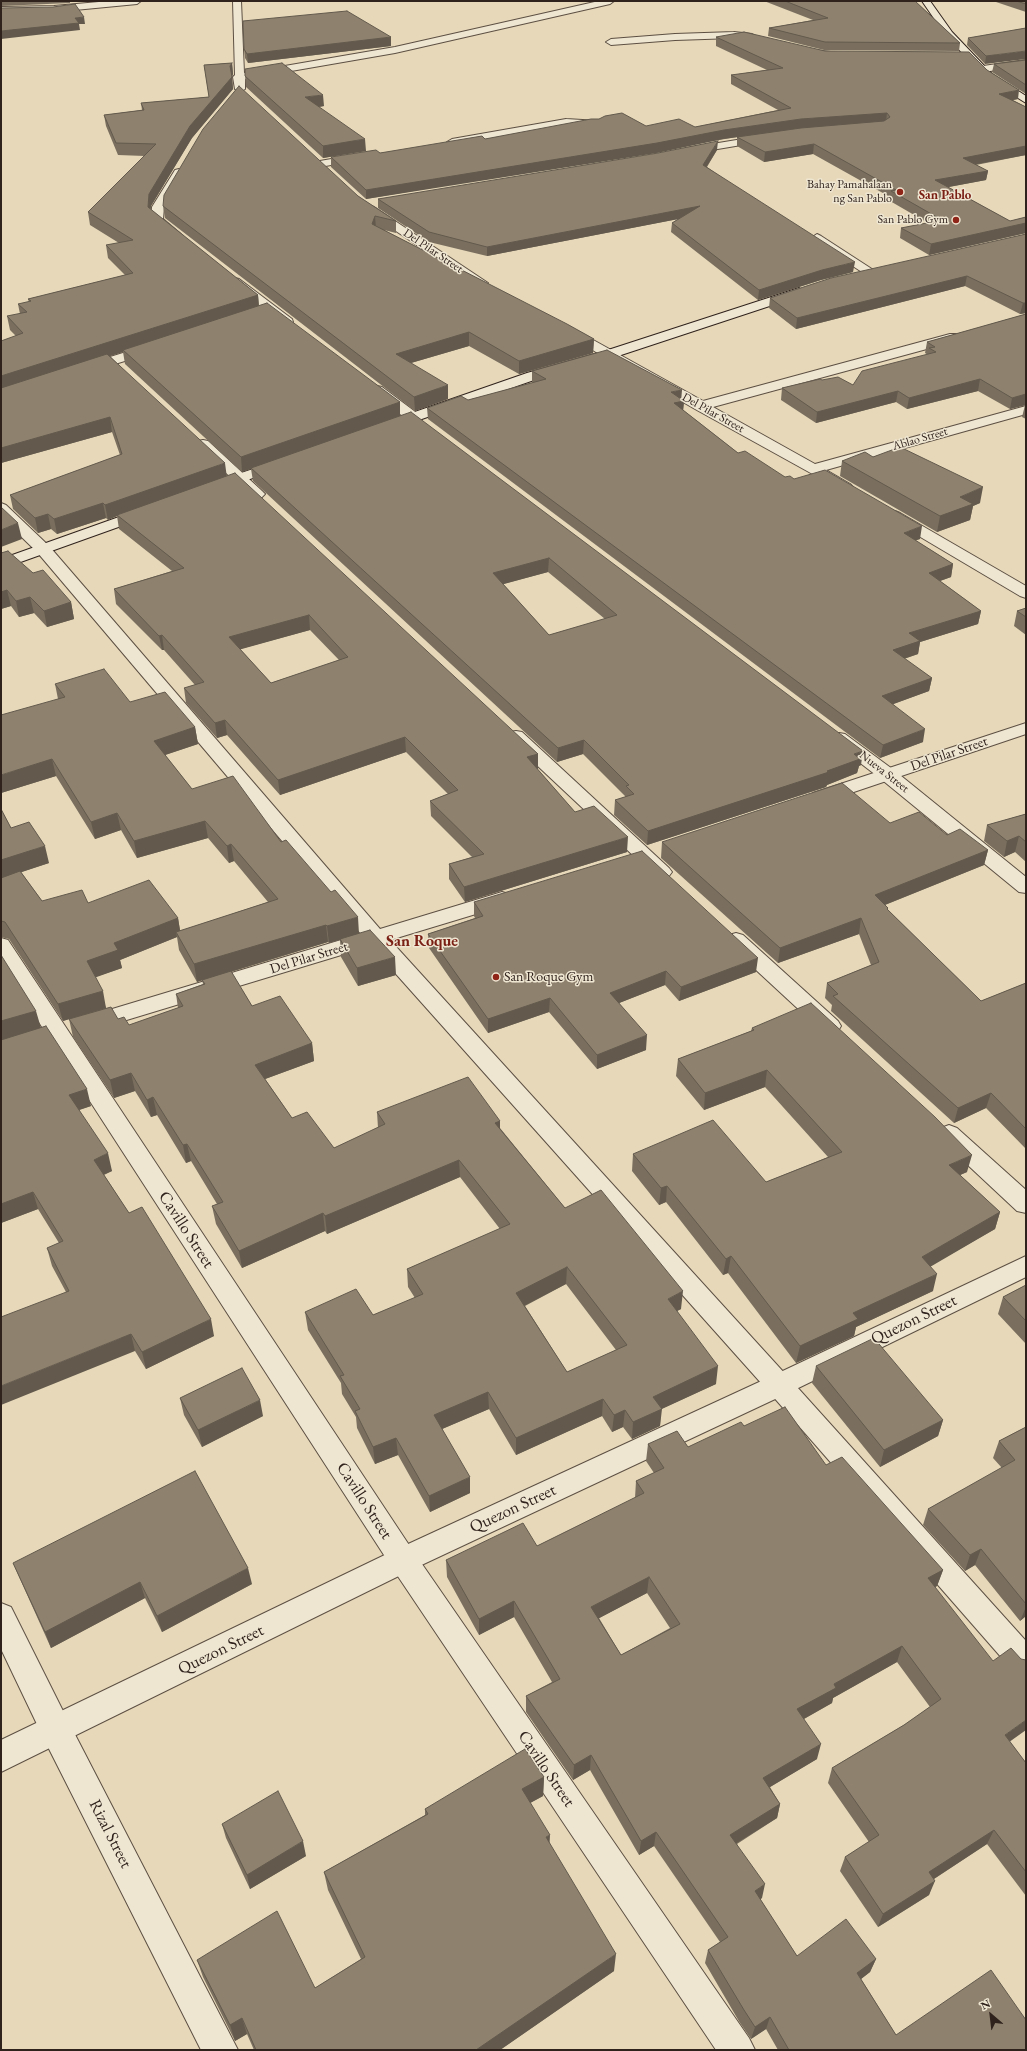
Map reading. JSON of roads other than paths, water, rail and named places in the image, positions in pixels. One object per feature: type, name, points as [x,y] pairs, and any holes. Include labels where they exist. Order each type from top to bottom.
[{"type":"street","points":[[1,10],[17,11],[137,1]]},
{"type":"street","points":[[231,100],[239,83],[237,1]]},
{"type":"street","points":[[239,83],[318,64],[395,50],[610,1]]},
{"type":"street","points":[[926,1],[949,34],[989,76],[1026,100]]},
{"type":"street","points":[[611,42],[734,36],[764,40]]},
{"type":"street","points":[[956,56],[971,56]]},
{"type":"street","points":[[983,69],[1026,63]]},
{"type":"street","points":[[239,83],[252,100]]},
{"type":"street","points":[[443,143],[566,122],[599,124]]},
{"type":"street","points":[[679,152],[777,136]]},
{"type":"street","points":[[309,154],[331,174]]},
{"type":"street","points":[[320,164],[374,155]]},
{"type":"street","points":[[186,159],[158,207],[157,220],[187,244]]},
{"type":"street","name":"Del Pilar Street","points":[[379,202],[361,202],[467,274],[494,289]]},
{"type":"street","points":[[804,230],[872,273]]},
{"type":"street","points":[[852,277],[887,269]]},
{"type":"street","points":[[223,272],[296,328]]},
{"type":"street","points":[[376,430],[420,422],[532,376],[610,354],[810,288]]},
{"type":"street","points":[[256,315],[271,310]]},
{"type":"street","name":"Del Pilar Street","points":[[556,323],[855,493]]},
{"type":"street","points":[[700,406],[965,334]]},
{"type":"street","points":[[75,373],[165,344]]},
{"type":"street","points":[[112,361],[129,377]]},
{"type":"street","points":[[370,384],[420,422]]},
{"type":"street","name":"Ablao Street","points":[[814,469],[1026,410]]},
{"type":"street","points":[[187,430],[269,505]]},
{"type":"street","points":[[196,494],[293,459]]},
{"type":"street","points":[[1,564],[160,507]]},
{"type":"street","points":[[1,508],[43,549],[376,938],[779,1385],[1026,1663]]},
{"type":"street","points":[[882,509],[1026,593]]},
{"type":"street","points":[[505,726],[673,882]]},
{"type":"street","name":"Nueva Street","points":[[825,727],[888,775],[1026,887]]},
{"type":"street","name":"Del Pilar Street","points":[[799,804],[1026,728]]},
{"type":"street","points":[[621,862],[666,848]]},
{"type":"street","name":"Del Pilar Street","points":[[46,1036],[376,938],[517,894]]},
{"type":"street","points":[[726,931],[844,1038]]},
{"type":"street","name":"Cavillo Street","points":[[1,945],[46,1036],[737,2050]]},
{"type":"street","points":[[938,1124],[1026,1204]]},
{"type":"street","name":"Quezon Street","points":[[1,1756],[403,1560],[779,1385],[1026,1266]]},
{"type":"street","name":"Rizal Street","points":[[1,1617],[56,1730],[220,2050]]},
{"type":"place","name":"Bahay Pamahalaan ng San Pablo","points":[[900,192]]},
{"type":"place","name":"San Pablo Gym","points":[[956,220]]},
{"type":"place","name":"San Roque Gym","points":[[496,977]]},
{"type":"district","name":"San Pablo","points":[[945,195]]},
{"type":"district","name":"San Roque","points":[[422,942]]}]
